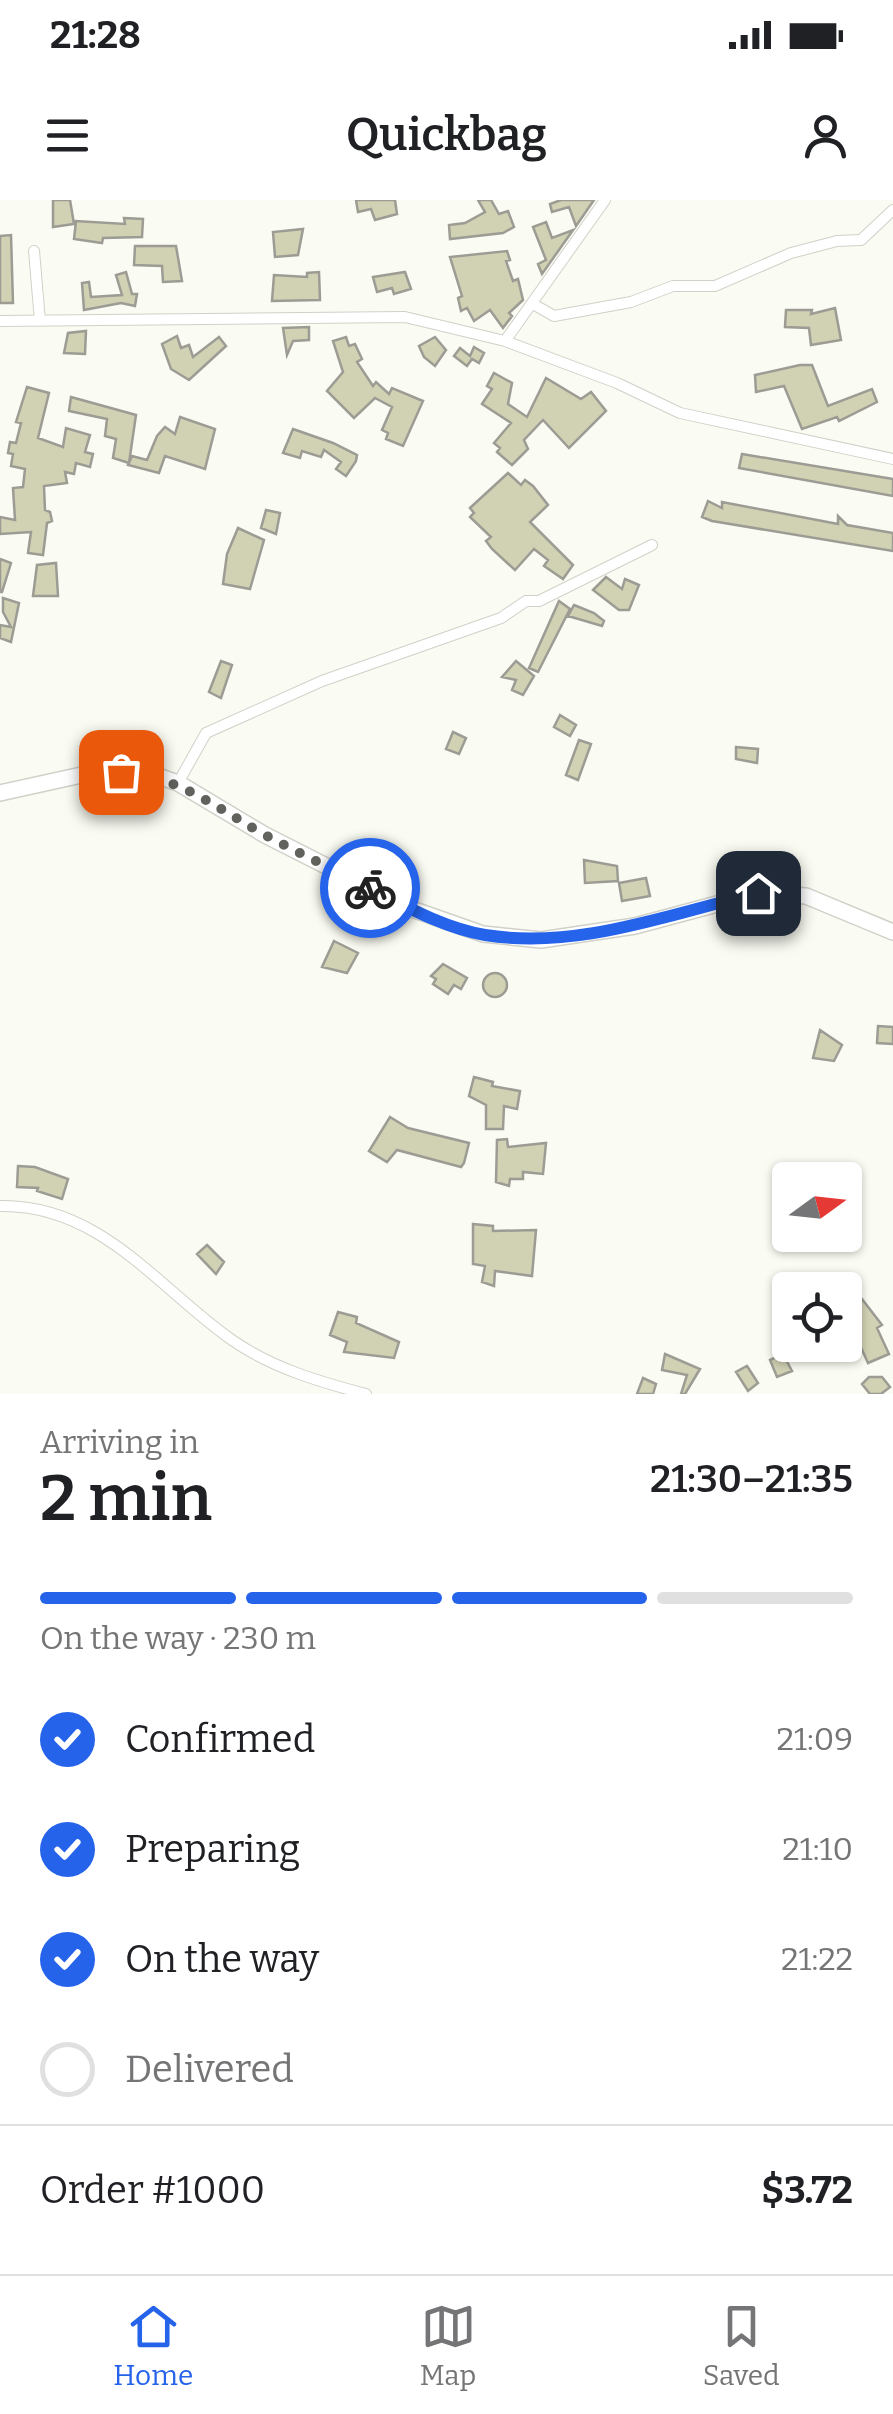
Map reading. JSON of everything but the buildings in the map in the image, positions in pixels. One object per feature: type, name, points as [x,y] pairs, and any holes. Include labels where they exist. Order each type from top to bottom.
[{"type":"main road","points":[[0,793],[86,774],[152,774],[178,783],[265,835],[410,908],[483,934],[541,940],[635,926],[758,893],[806,896],[893,932]]},
{"type":"street","points":[[505,341],[606,200]]},
{"type":"street","points":[[534,304],[554,316],[630,302],[673,286],[715,286],[791,254],[861,240],[893,210]]},
{"type":"street","points":[[34,252],[40,321]]},
{"type":"street","points":[[0,321],[405,317],[505,341],[617,383],[680,413],[893,459]]},
{"type":"street","points":[[178,783],[206,733],[221,725],[322,681],[501,618],[526,601],[539,601],[652,545]]},
{"type":"street","points":[[0,1206],[39,1209],[102,1235],[134,1256],[234,1342],[314,1380],[366,1394]]},
{"type":"way so far","points":[[121,772],[152,774],[178,783],[265,835],[370,888]]},
{"type":"route","points":[[370,888],[440,922],[483,934],[541,940],[635,926],[758,893]]}]
